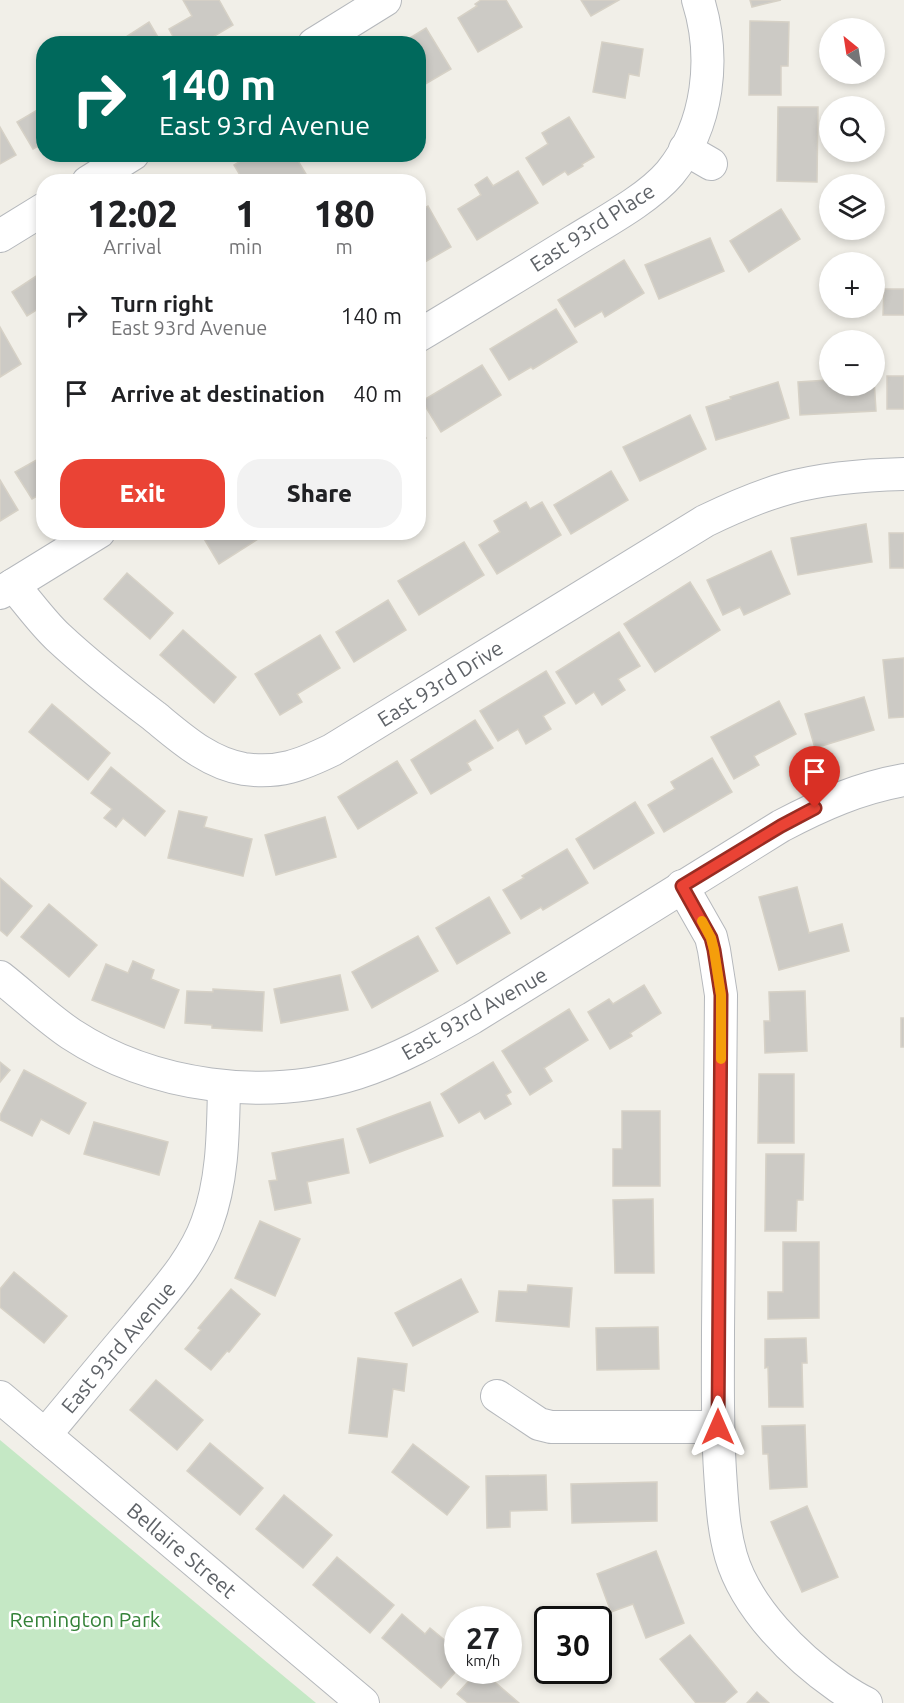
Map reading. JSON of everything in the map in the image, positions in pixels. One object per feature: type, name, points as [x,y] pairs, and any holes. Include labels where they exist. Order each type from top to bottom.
[{"type":"street","points":[[327,36],[385,0]]},
{"type":"street","name":"East 93rd Place","points":[[426,331],[609,219],[656,188],[671,172],[698,157],[697,123],[706,84],[708,56],[704,19],[698,0]]},
{"type":"street","points":[[101,174],[120,162]]},
{"type":"street","points":[[0,236],[36,214]]},
{"type":"street","name":"East 93rd Drive","points":[[7,589],[102,675],[196,750],[222,764],[244,769],[284,769],[300,765],[332,750],[705,521],[750,500],[788,488],[830,480],[904,474]]},
{"type":"street","points":[[7,589],[86,540]]},
{"type":"street","name":"East 93rd Avenue","points":[[45,1435],[172,1282],[195,1248],[207,1224],[219,1180],[224,1087],[280,1088],[333,1080],[393,1060],[472,1018],[781,826],[815,808],[847,795],[904,780]]},
{"type":"street","points":[[682,886],[711,938],[721,995],[718,1427],[723,1521],[731,1558],[743,1585],[773,1628],[802,1659],[826,1678],[866,1703]]},
{"type":"street","points":[[0,976],[70,1033],[89,1044],[133,1065],[164,1075],[224,1087]]},
{"type":"street","points":[[497,1396],[539,1424],[551,1427],[718,1427]]},
{"type":"street","name":"Bellaire Street","points":[[0,1397],[363,1703]]},
{"type":"green space","name":"Remington Park","points":[[0,1440],[316,1703],[0,1703]]},
{"type":"building","points":[[183,0],[219,0],[233,25],[214,36],[173,36],[169,29],[192,16]]},
{"type":"building","points":[[481,0],[506,0],[522,27],[478,52],[458,18],[477,6],[475,4]]},
{"type":"building","points":[[581,0],[619,0],[591,16]]},
{"type":"building","points":[[750,0],[781,0],[752,7]]},
{"type":"building","points":[[750,21],[789,22],[788,66],[781,66],[781,95],[749,95]]},
{"type":"building","points":[[149,22],[157,36],[127,36]]},
{"type":"building","points":[[426,28],[451,69],[426,84],[426,36],[413,36]]},
{"type":"building","points":[[602,42],[643,49],[639,76],[629,74],[625,98],[593,92]]},
{"type":"building","points":[[778,107],[818,107],[817,182],[777,181]]},
{"type":"building","points":[[36,111],[36,147],[33,149],[17,122]]},
{"type":"building","points":[[569,117],[594,157],[568,175],[565,171],[543,185],[526,158],[548,144],[542,133]]},
{"type":"building","points":[[0,127],[16,155],[0,164]]},
{"type":"building","points":[[239,162],[299,162],[306,174],[239,174],[234,165]]},
{"type":"building","points":[[518,171],[538,203],[477,240],[458,209],[481,195],[475,185],[487,177],[493,186]]},
{"type":"building","points":[[428,206],[451,247],[426,261],[426,207]]},
{"type":"building","points":[[781,209],[800,239],[749,272],[730,241]]},
{"type":"building","points":[[710,238],[724,271],[659,299],[645,265]]},
{"type":"building","points":[[624,260],[644,293],[605,317],[602,311],[575,327],[558,300]]},
{"type":"building","points":[[36,276],[36,310],[27,316],[12,292]]},
{"type":"building","points":[[885,289],[904,289],[904,315],[885,315]]},
{"type":"building","points":[[556,309],[577,342],[533,369],[531,367],[509,380],[490,349]]},
{"type":"building","points":[[0,327],[21,364],[0,377]]},
{"type":"building","points":[[482,365],[501,395],[441,432],[426,408],[426,399]]},
{"type":"building","points":[[887,376],[904,376],[904,409],[887,409]]},
{"type":"building","points":[[819,381],[819,396],[875,396],[876,411],[800,415],[798,382]]},
{"type":"building","points":[[778,382],[789,418],[716,440],[706,407]]},
{"type":"building","points":[[690,415],[706,449],[640,481],[623,447]]},
{"type":"building","points":[[36,460],[36,497],[32,499],[15,472]]},
{"type":"building","points":[[611,471],[628,500],[571,534],[554,505]]},
{"type":"building","points":[[0,480],[18,510],[0,521]]},
{"type":"building","points":[[526,502],[530,509],[542,502],[561,535],[497,574],[479,545],[500,532],[494,521]]},
{"type":"building","points":[[866,524],[872,562],[798,575],[791,538]]},
{"type":"building","points":[[889,533],[904,533],[904,568],[890,568]]},
{"type":"building","points":[[205,540],[256,540],[219,564]]},
{"type":"building","points":[[464,542],[484,575],[419,615],[398,581]]},
{"type":"building","points":[[771,551],[790,594],[744,615],[740,607],[723,615],[707,580]]},
{"type":"building","points":[[127,573],[173,613],[150,639],[104,599]]},
{"type":"building","points":[[690,582],[720,630],[655,672],[624,624]]},
{"type":"building","points":[[388,600],[406,630],[354,662],[336,632]]},
{"type":"building","points":[[183,630],[236,677],[214,703],[160,655]]},
{"type":"building","points":[[619,632],[640,666],[618,679],[625,690],[602,705],[594,692],[576,704],[556,672]]},
{"type":"building","points":[[320,635],[340,668],[297,694],[302,702],[280,715],[255,674]]},
{"type":"building","points":[[904,658],[904,717],[889,718],[883,660]]},
{"type":"building","points":[[546,671],[565,703],[543,716],[551,729],[526,744],[518,729],[498,741],[480,711]]},
{"type":"building","points":[[864,697],[874,730],[815,748],[805,714]]},
{"type":"building","points":[[779,701],[796,734],[754,756],[759,765],[734,779],[711,737]]},
{"type":"building","points":[[52,704],[110,753],[88,780],[29,732]]},
{"type":"building","points":[[475,720],[493,748],[467,763],[471,770],[431,794],[411,760]]},
{"type":"building","points":[[712,758],[732,792],[664,832],[648,805],[675,789],[671,782]]},
{"type":"building","points":[[397,761],[417,793],[358,829],[338,797]]},
{"type":"building","points":[[111,767],[165,811],[145,836],[123,818],[116,827],[104,818],[112,809],[91,793]]},
{"type":"building","points":[[635,802],[654,833],[594,869],[576,839]]},
{"type":"building","points":[[179,811],[207,817],[204,827],[252,839],[243,876],[168,858]]},
{"type":"building","points":[[325,817],[336,857],[276,875],[265,835]]},
{"type":"building","points":[[567,849],[588,883],[543,910],[541,907],[521,919],[503,890]]},
{"type":"building","points":[[0,878],[32,906],[7,936],[0,930]]},
{"type":"building","points":[[797,887],[809,933],[842,924],[849,951],[779,970],[759,897]]},
{"type":"building","points":[[489,897],[510,933],[457,964],[436,928]]},
{"type":"building","points":[[49,904],[97,945],[69,977],[21,937]]},
{"type":"building","points":[[418,936],[438,971],[372,1008],[352,972]]},
{"type":"building","points":[[133,961],[154,970],[151,979],[179,990],[164,1028],[92,1000],[106,964],[128,973]]},
{"type":"building","points":[[340,975],[348,1010],[281,1023],[274,989]]},
{"type":"building","points":[[644,985],[661,1013],[630,1033],[632,1036],[610,1049],[588,1012],[609,999],[613,1004]]},
{"type":"building","points":[[213,989],[264,992],[262,1031],[212,1028],[212,1025],[185,1023],[187,991],[213,992]]},
{"type":"building","points":[[805,991],[807,1051],[765,1053],[764,1021],[770,1021],[769,992]]},
{"type":"building","points":[[569,1009],[588,1040],[544,1068],[552,1081],[530,1095],[502,1051]]},
{"type":"building","points":[[901,1018],[904,1018],[904,1047],[901,1047]]},
{"type":"building","points":[[0,1062],[10,1070],[0,1082]]},
{"type":"building","points":[[493,1062],[511,1092],[506,1095],[511,1104],[485,1119],[480,1111],[459,1123],[441,1094]]},
{"type":"building","points":[[24,1070],[86,1103],[69,1134],[41,1119],[32,1136],[0,1120],[0,1115]]},
{"type":"building","points":[[759,1074],[794,1074],[794,1143],[758,1143]]},
{"type":"building","points":[[430,1102],[443,1136],[370,1163],[357,1129]]},
{"type":"building","points":[[622,1111],[660,1111],[660,1186],[613,1186],[613,1149],[622,1149]]},
{"type":"building","points":[[94,1122],[168,1142],[159,1175],[84,1154]]},
{"type":"building","points":[[343,1139],[349,1173],[307,1182],[311,1203],[275,1210],[269,1181],[277,1180],[272,1153]]},
{"type":"building","points":[[766,1154],[804,1154],[803,1200],[797,1200],[796,1231],[765,1231]]},
{"type":"building","points":[[653,1199],[654,1273],[615,1273],[613,1200]]},
{"type":"building","points":[[260,1221],[300,1239],[275,1296],[235,1278]]},
{"type":"building","points":[[783,1242],[819,1242],[819,1318],[768,1319],[768,1292],[783,1292]]},
{"type":"building","points":[[14,1272],[67,1316],[44,1343],[0,1307],[0,1289]]},
{"type":"building","points":[[461,1279],[478,1312],[413,1346],[395,1313]]},
{"type":"building","points":[[528,1285],[572,1288],[569,1327],[496,1321],[499,1291],[527,1292]]},
{"type":"building","points":[[231,1289],[260,1314],[211,1370],[185,1349],[201,1330],[198,1328]]},
{"type":"building","points":[[658,1327],[659,1369],[597,1370],[596,1328]]},
{"type":"building","points":[[806,1338],[807,1363],[802,1363],[803,1407],[769,1407],[765,1339]]},
{"type":"building","points":[[358,1358],[407,1364],[404,1391],[393,1389],[387,1437],[349,1433]]},
{"type":"building","points":[[156,1380],[203,1420],[177,1450],[130,1410]]},
{"type":"building","points":[[805,1425],[807,1487],[770,1489],[768,1454],[763,1454],[762,1426]]},
{"type":"building","points":[[210,1443],[263,1488],[240,1515],[187,1471]]},
{"type":"building","points":[[413,1444],[469,1487],[447,1515],[392,1472]]},
{"type":"building","points":[[546,1475],[547,1510],[510,1511],[510,1527],[487,1528],[486,1476]]},
{"type":"building","points":[[657,1482],[657,1521],[572,1523],[571,1484]]},
{"type":"building","points":[[284,1495],[332,1535],[303,1568],[256,1529]]},
{"type":"building","points":[[807,1506],[838,1577],[802,1592],[771,1522]]},
{"type":"building","points":[[656,1551],[684,1623],[646,1638],[633,1604],[612,1612],[612,1606],[609,1606],[597,1574]]},
{"type":"building","points":[[337,1557],[394,1605],[370,1633],[313,1585]]},
{"type":"building","points":[[402,1614],[425,1634],[430,1628],[444,1640],[445,1684],[441,1688],[382,1638]]},
{"type":"building","points":[[690,1635],[737,1692],[724,1703],[696,1703],[660,1659]]},
{"type":"building","points":[[466,1684],[497,1684],[519,1703],[468,1703],[457,1694]]},
{"type":"building","points":[[757,1692],[769,1703],[747,1703]]},
{"type":"slow traffic","points":[[702,921],[711,938],[721,995],[721,1059]]},
{"type":"route","points":[[718,1427],[721,995],[711,938],[682,886],[815,808]]}]
